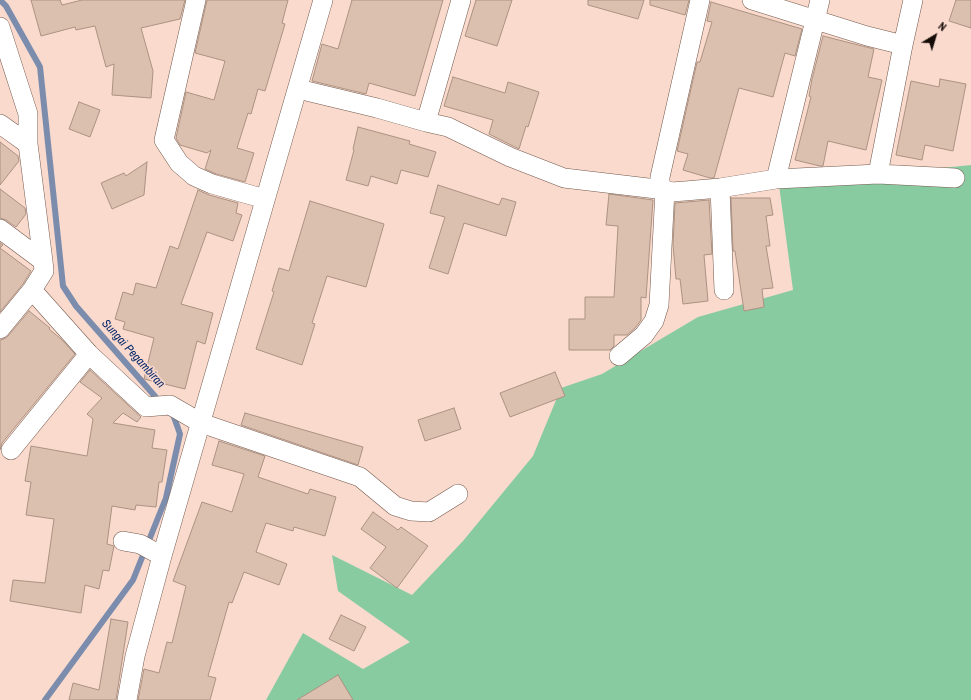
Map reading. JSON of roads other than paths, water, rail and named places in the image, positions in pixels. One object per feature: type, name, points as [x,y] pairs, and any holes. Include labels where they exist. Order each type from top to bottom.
[{"type":"street","points":[[196,0],[164,140],[179,162],[194,176],[212,184],[265,199]]},
{"type":"street","points":[[127,700],[135,656],[144,548],[201,423],[323,0]]},
{"type":"street","points":[[426,122],[461,0]]},
{"type":"street","points":[[619,356],[644,335],[654,321],[659,305],[665,190],[660,185],[660,177],[700,0]]},
{"type":"street","points":[[752,0],[867,36],[903,45]]},
{"type":"street","points":[[776,179],[820,0]]},
{"type":"street","points":[[878,174],[913,0]]},
{"type":"street","points":[[0,27],[28,114],[28,144],[44,261],[44,271],[32,290],[0,329]]},
{"type":"street","points":[[298,89],[448,127],[510,157],[564,178],[672,192],[720,188],[776,179],[878,174],[955,178]]},
{"type":"street","points":[[0,124],[28,144]]},
{"type":"street","points":[[720,188],[724,290]]},
{"type":"street","points":[[0,229],[44,261]]},
{"type":"street","points":[[32,290],[89,354],[146,407],[170,405],[201,423],[360,477],[395,506],[411,511],[429,512],[458,494]]},
{"type":"street","points":[[11,450],[89,354]]},
{"type":"waterway","name":"Sungai Pegambiran","points":[[0,0],[6,6],[40,67],[63,286],[76,306],[160,402]]},
{"type":"waterway","name":"Sungai Pegambiran","points":[[45,700],[133,580],[166,498],[180,434],[171,413]]}]
